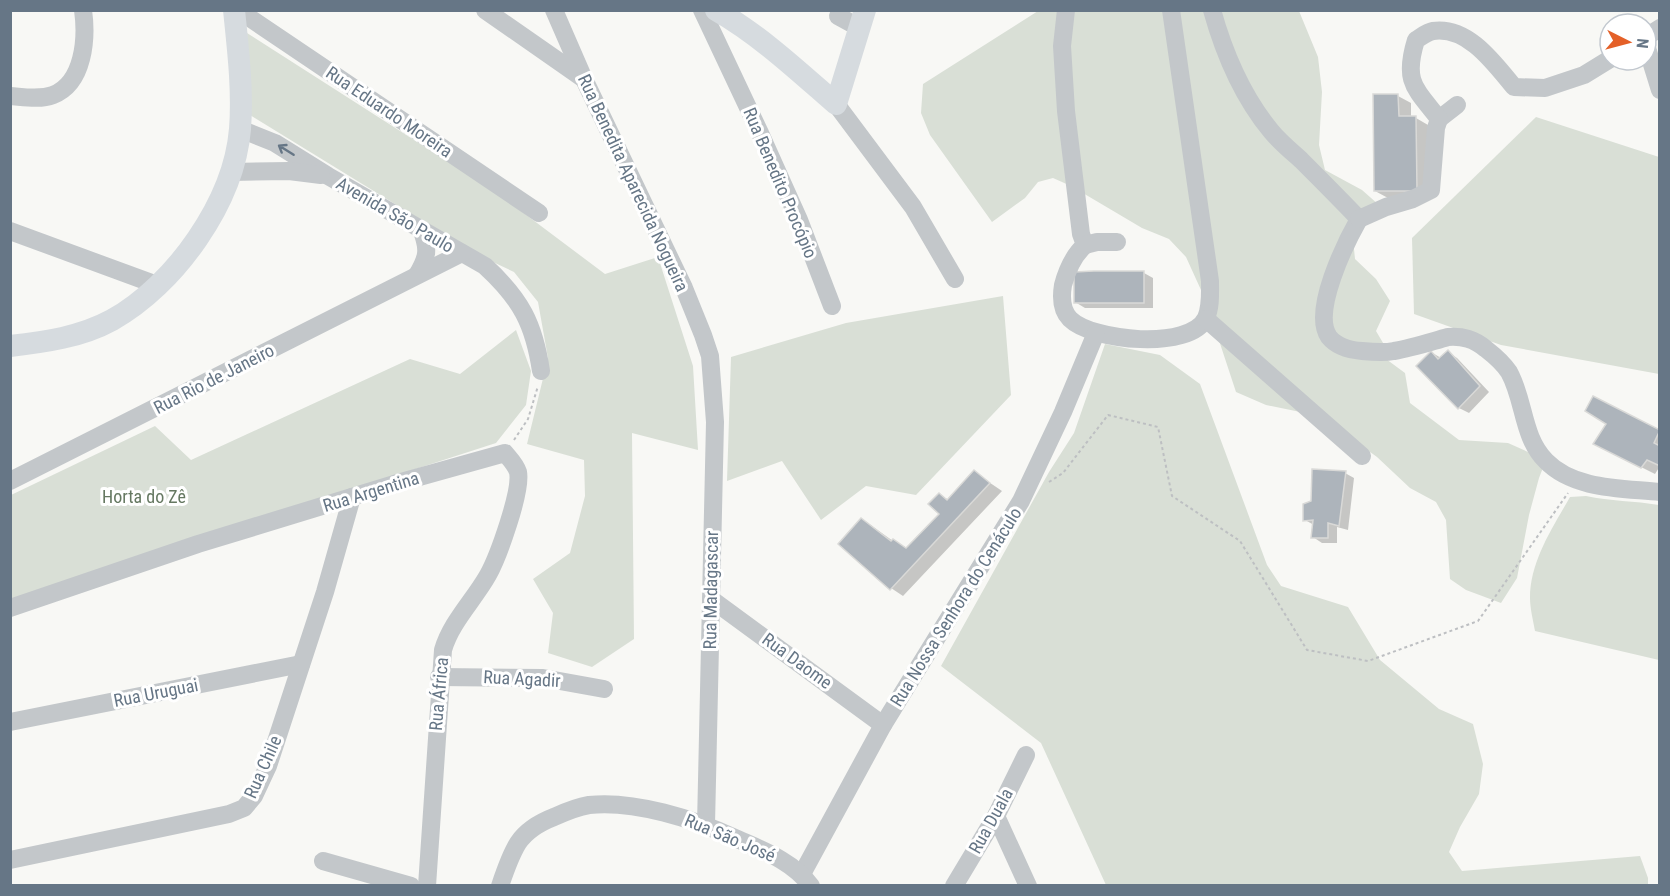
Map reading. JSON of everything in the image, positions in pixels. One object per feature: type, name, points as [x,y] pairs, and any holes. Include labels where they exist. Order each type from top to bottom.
[{"type":"main road","points":[[10,346],[65,337],[111,320],[133,306],[157,285],[179,263],[204,228],[218,205],[231,172],[240,129],[236,10]]},
{"type":"main road","points":[[723,15],[769,46],[836,104],[863,20]]},
{"type":"street","points":[[10,96],[34,98],[53,95],[63,89],[74,75],[85,46],[83,10]]},
{"type":"street","name":"Rua Eduardo Moreira","points":[[236,10],[539,213]]},
{"type":"street","points":[[485,10],[584,80]]},
{"type":"street","name":"Rua Benedita Aparecida Nogueira","points":[[554,10],[584,80],[684,288],[710,356]]},
{"type":"street","name":"Rua Benedito Procópio","points":[[702,10],[794,209],[832,306]]},
{"type":"street","points":[[1066,10],[1062,46],[1066,111],[1081,234],[1085,245]]},
{"type":"street","points":[[1117,242],[1097,242],[1085,245],[1077,252],[1066,275],[1062,294],[1062,306],[1068,318],[1079,326],[1096,333],[1164,340],[1188,335],[1199,327],[1206,319],[1210,303],[1210,282],[1171,10]]},
{"type":"street","points":[[1212,10],[1220,41],[1230,63],[1249,99],[1271,131],[1341,198],[1359,219]]},
{"type":"street","name":"Rua Benedito Procópio","points":[[723,15],[725,61]]},
{"type":"street","points":[[838,16],[863,20]]},
{"type":"street","points":[[1439,119],[1412,84],[1410,60],[1416,40],[1431,31],[1456,32],[1480,49],[1514,87],[1545,88],[1584,75],[1598,66]]},
{"type":"street","points":[[1654,72],[1659,90]]},
{"type":"street","points":[[836,104],[913,207],[955,279]]},
{"type":"street","points":[[1457,105],[1439,119],[1436,128],[1431,189],[1413,199],[1386,207],[1359,219],[1326,295],[1324,318],[1327,335],[1335,343],[1348,350],[1369,352],[1393,352],[1448,337],[1458,336],[1471,339],[1498,359],[1508,371],[1515,385],[1530,437],[1546,461],[1577,481],[1605,487],[1659,492]]},
{"type":"street","name":"Avenida São Paulo","points":[[240,129],[275,143],[328,177],[462,253]]},
{"type":"street","name":"Avenida São Paulo","points":[[231,172],[309,172],[328,177]]},
{"type":"street","points":[[417,275],[426,261],[427,250],[421,229]]},
{"type":"street","points":[[10,231],[157,285]]},
{"type":"street","points":[[462,253],[486,266],[505,285],[525,315],[536,340],[541,371]]},
{"type":"street","name":"Rua Rio de Janeiro","points":[[10,481],[462,253]]},
{"type":"street","points":[[1206,319],[1362,456]]},
{"type":"street","name":"Rua Nossa Senhora do Cenáculo","points":[[807,880],[883,725],[1021,501],[1063,412],[1096,333]]},
{"type":"street","name":"Rua Madagascar","points":[[706,825],[715,422],[710,356]]},
{"type":"street","name":"Rua Argentina","points":[[10,608],[198,544],[505,453]]},
{"type":"street","name":"Rua África","points":[[427,885],[440,677],[445,641],[489,573],[513,505],[518,485],[518,472],[505,453]]},
{"type":"street","name":"Rua Chile","points":[[10,860],[229,814],[244,808],[254,796],[268,766],[325,592],[352,497]]},
{"type":"street","name":"Rua Daome","points":[[711,599],[883,725]]},
{"type":"street","name":"Rua Uruguai","points":[[10,722],[302,664]]},
{"type":"street","name":"Rua Agadir","points":[[440,677],[543,678],[604,689]]},
{"type":"street","name":"Rua Duala","points":[[954,885],[996,816],[1026,755]]},
{"type":"street","name":"Rua São José","points":[[500,885],[519,842],[533,828],[567,811],[589,805],[619,806],[670,814],[706,825],[768,853],[807,880]]},
{"type":"street","points":[[996,816],[1028,885]]},
{"type":"street","points":[[323,861],[411,885]]},
{"type":"path","points":[[505,453],[528,419],[541,371]]},
{"type":"path","points":[[1046,484],[1063,472],[1108,415],[1158,427],[1172,496],[1240,541],[1306,650],[1368,661],[1479,621],[1577,481]]},
{"type":"green space","points":[[1038,11],[1299,11],[1318,57],[1322,92],[1319,145],[1325,170],[1362,190],[1379,205],[1353,239],[1355,259],[1376,279],[1390,301],[1376,331],[1386,348],[1386,359],[1405,373],[1410,403],[1459,440],[1508,443],[1546,460],[1529,515],[1517,578],[1501,603],[1466,590],[1450,579],[1446,520],[1436,502],[1410,488],[1377,457],[1340,430],[1310,414],[1266,405],[1236,392],[1206,301],[1186,257],[1169,239],[1142,228],[1071,186],[1053,178],[1038,182],[1025,198],[992,222],[930,135],[921,113],[923,84]]},
{"type":"green space","points":[[247,33],[497,193],[605,274],[658,257],[693,366],[698,450],[632,433],[634,639],[592,667],[548,653],[553,613],[533,579],[570,553],[585,496],[584,460],[527,444],[548,358],[538,302],[514,272],[478,255],[250,115]]},
{"type":"green space","points":[[1536,117],[1659,157],[1659,374],[1501,345],[1414,314],[1412,238]]},
{"type":"green space","points":[[1003,296],[1011,395],[916,495],[866,486],[821,520],[782,461],[727,481],[731,357],[846,323]]},
{"type":"green space","name":"Horta do Zê","points":[[516,330],[531,371],[526,405],[496,443],[11,600],[11,495],[155,426],[191,460],[410,359],[460,374]]},
{"type":"green space","points":[[1105,344],[1160,355],[1200,384],[1267,565],[1281,586],[1348,607],[1380,660],[1439,709],[1473,724],[1483,764],[1479,794],[1449,852],[1462,871],[1640,856],[1648,878],[1648,885],[1106,885],[1041,743],[941,666],[1049,472],[1074,433]]},
{"type":"green space","points":[[1586,496],[1659,505],[1659,660],[1535,631],[1530,598],[1538,558],[1570,497]]},
{"type":"building","points":[[1373,94],[1398,94],[1399,116],[1416,116],[1417,191],[1374,191]]},
{"type":"building","points":[[1144,271],[1144,303],[1074,303],[1074,272]]},
{"type":"building","points":[[1448,350],[1480,386],[1458,409],[1416,366],[1431,351],[1438,359]]},
{"type":"building","points":[[1593,396],[1660,430],[1654,443],[1660,446],[1660,466],[1647,460],[1641,468],[1593,444],[1606,424],[1585,411]]},
{"type":"building","points":[[1312,469],[1346,471],[1339,526],[1328,523],[1328,538],[1311,538],[1313,520],[1303,521],[1303,504],[1311,501]]},
{"type":"building","points":[[974,470],[990,483],[890,590],[838,544],[861,518],[891,541],[893,539],[906,548],[939,514],[928,504],[939,493],[947,500]]}]
